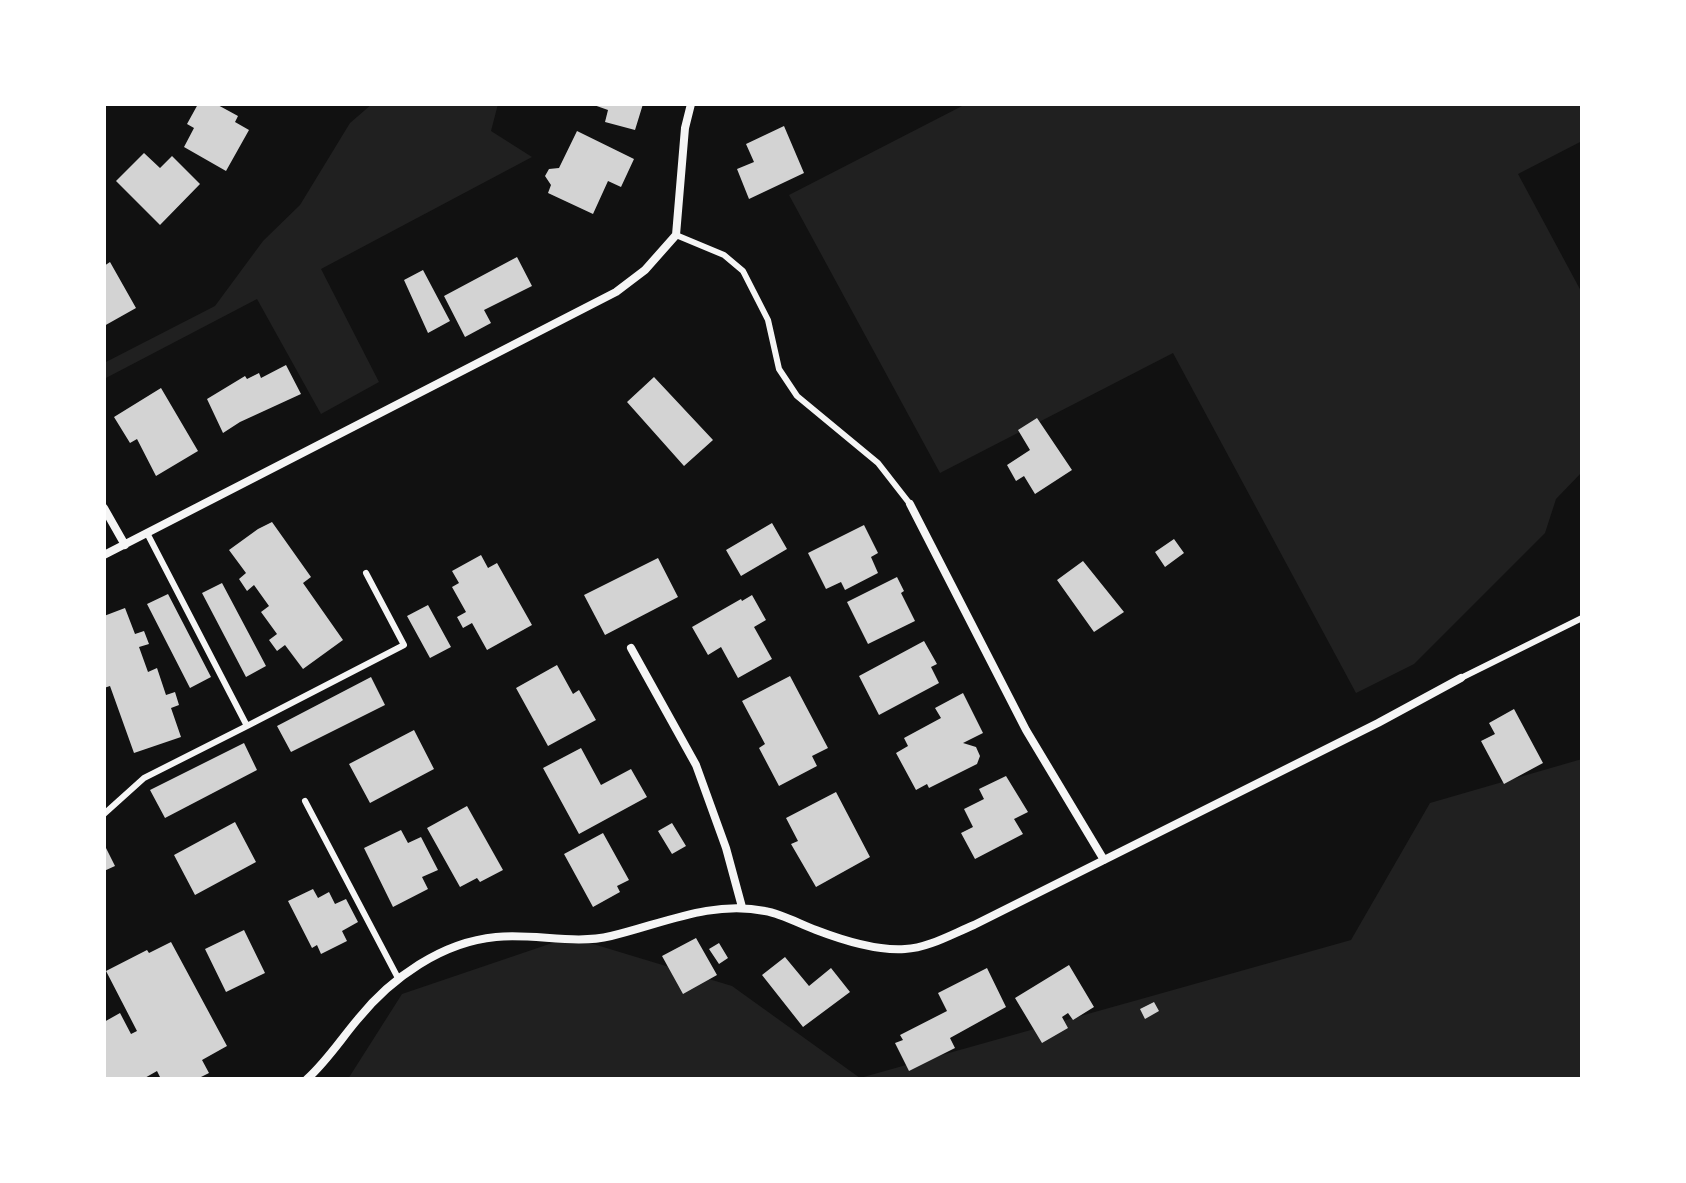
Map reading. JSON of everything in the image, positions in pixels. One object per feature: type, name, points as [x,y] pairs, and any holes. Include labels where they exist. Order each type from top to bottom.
[{"type":"street","points":[[104,555],[616,292],[645,270],[676,235],[685,128],[691,104]]},
{"type":"street","points":[[910,504],[1026,730],[1104,860]]},
{"type":"street","points":[[104,508],[125,545]]},
{"type":"street","points":[[631,648],[696,765],[726,848],[742,907]]},
{"type":"street","points":[[307,1079],[359,1017],[398,978],[462,944],[496,937],[586,940],[609,937],[704,910],[742,907],[768,911],[820,932],[859,942],[904,949],[942,939],[1461,678]]},
{"type":"lane","points":[[676,235],[724,255],[743,271],[768,320],[779,369],[797,396],[878,463],[910,504]]},
{"type":"lane","points":[[147,533],[247,726]]},
{"type":"lane","points":[[104,814],[144,778],[404,645],[366,573]]},
{"type":"lane","points":[[1461,678],[1582,618]]},
{"type":"lane","points":[[305,801],[398,978]]},
{"type":"shaded area","points":[[372,104],[498,104],[491,131],[532,157],[321,269],[379,382],[321,414],[257,299],[104,379],[104,363],[215,306],[263,241],[300,205],[350,123]]},
{"type":"shaded area","points":[[966,104],[1578,104],[1582,109],[1582,141],[1518,174],[1582,293],[1582,472],[1556,499],[1545,533],[1414,664],[1356,693],[1173,353],[940,473],[789,195]]},
{"type":"shaded area","points":[[1582,759],[1582,1079],[348,1079],[402,994],[570,937],[732,986],[860,1078],[1351,940],[1430,803]]},
{"type":"building","points":[[198,104],[216,104],[238,116],[235,122],[249,130],[226,171],[184,147],[194,128],[187,124]]},
{"type":"building","points":[[591,104],[643,104],[635,130],[605,122],[608,110]]},
{"type":"building","points":[[784,126],[804,173],[749,199],[737,169],[754,162],[746,144]]},
{"type":"building","points":[[577,131],[634,159],[621,187],[608,181],[593,214],[548,193],[551,185],[545,176],[549,169],[559,168]]},
{"type":"building","points":[[144,153],[160,168],[172,156],[200,184],[160,225],[116,181]]},
{"type":"building","points":[[517,257],[532,286],[484,310],[491,323],[465,337],[444,296]]},
{"type":"building","points":[[110,262],[136,308],[104,326],[104,266]]},
{"type":"building","points":[[423,270],[450,321],[428,333],[404,280]]},
{"type":"building","points":[[286,365],[301,394],[223,433],[207,399],[245,376],[247,379],[259,373],[261,378]]},
{"type":"building","points":[[654,377],[713,440],[684,466],[627,402]]},
{"type":"building","points":[[161,388],[198,451],[156,476],[137,439],[130,443],[114,417]]},
{"type":"building","points":[[1037,418],[1072,470],[1035,494],[1024,476],[1016,481],[1007,465],[1030,450],[1018,430]]},
{"type":"building","points":[[272,522],[311,577],[303,583],[343,640],[303,669],[285,645],[277,651],[269,640],[277,634],[261,612],[269,606],[254,585],[247,591],[239,579],[246,573],[229,550]]},
{"type":"building","points":[[772,523],[787,549],[741,576],[726,550]]},
{"type":"building","points":[[864,525],[878,553],[871,557],[878,573],[845,590],[841,582],[826,589],[808,553]]},
{"type":"building","points":[[1174,539],[1184,553],[1165,567],[1155,552]]},
{"type":"building","points":[[481,555],[488,568],[497,563],[532,625],[487,650],[472,623],[463,628],[457,617],[466,612],[452,587],[459,583],[452,571]]},
{"type":"building","points":[[658,558],[678,597],[605,635],[584,595]]},
{"type":"building","points":[[1083,561],[1124,612],[1094,632],[1057,580]]},
{"type":"building","points":[[897,577],[915,621],[868,644],[847,602]]},
{"type":"building","points":[[222,583],[266,666],[246,677],[202,593]]},
{"type":"building","points":[[168,594],[211,677],[190,688],[147,604]]},
{"type":"building","points":[[752,595],[766,620],[754,627],[772,659],[738,678],[721,647],[708,655],[692,627]]},
{"type":"building","points":[[428,605],[451,647],[430,658],[407,616]]},
{"type":"building","points":[[125,608],[135,634],[144,631],[149,644],[139,647],[148,672],[157,668],[166,695],[175,692],[179,705],[171,708],[181,737],[134,753],[110,686],[104,688],[104,616]]},
{"type":"building","points":[[924,641],[937,664],[931,667],[939,683],[879,715],[859,676]]},
{"type":"building","points":[[557,665],[573,694],[579,690],[596,720],[548,746],[516,688]]},
{"type":"building","points":[[790,676],[828,748],[812,756],[817,766],[779,786],[759,748],[765,744],[742,701]]},
{"type":"building","points":[[371,677],[385,705],[291,752],[277,726]]},
{"type":"building","points":[[963,693],[983,733],[963,743],[976,747],[980,756],[977,764],[929,788],[927,784],[916,790],[896,753],[908,746],[904,738],[941,718],[935,708]]},
{"type":"building","points":[[1514,709],[1543,763],[1504,784],[1481,741],[1495,734],[1489,723]]},
{"type":"building","points":[[414,730],[434,769],[370,803],[349,764]]},
{"type":"building","points":[[244,743],[257,770],[165,818],[150,790]]},
{"type":"building","points":[[581,748],[601,785],[631,769],[647,797],[579,834],[543,768]]},
{"type":"building","points":[[1006,776],[1028,812],[1014,819],[1023,834],[975,859],[961,833],[973,827],[964,809],[984,799],[979,789]]},
{"type":"building","points":[[836,792],[870,857],[816,887],[791,844],[798,841],[786,818]]},
{"type":"building","points":[[467,806],[503,870],[480,882],[477,878],[460,887],[427,828]]},
{"type":"building","points":[[235,822],[256,862],[195,895],[174,855]]},
{"type":"building","points":[[672,823],[686,846],[672,854],[658,831]]},
{"type":"building","points":[[401,830],[408,843],[421,837],[438,870],[422,877],[428,889],[393,907],[364,848]]},
{"type":"building","points":[[603,833],[629,880],[617,886],[620,892],[593,907],[564,854]]},
{"type":"building","points":[[104,844],[115,866],[104,871]]},
{"type":"building","points":[[313,889],[318,898],[329,892],[335,904],[346,899],[358,922],[342,931],[347,941],[321,954],[317,945],[312,948],[288,901]]},
{"type":"building","points":[[244,930],[265,973],[226,992],[205,949]]},
{"type":"building","points":[[696,938],[717,975],[683,994],[662,956]]},
{"type":"building","points":[[171,942],[227,1046],[202,1060],[209,1073],[197,1079],[161,1079],[157,1071],[143,1079],[104,1079],[104,1022],[120,1013],[131,1034],[137,1031],[106,971],[147,950],[149,953]]},
{"type":"building","points":[[719,943],[728,958],[719,964],[709,949]]},
{"type":"building","points":[[785,957],[809,986],[831,968],[850,992],[803,1027],[762,975]]},
{"type":"building","points":[[1069,965],[1094,1007],[1073,1020],[1068,1013],[1062,1017],[1068,1028],[1042,1043],[1015,998]]},
{"type":"building","points":[[987,968],[1006,1007],[950,1038],[955,1048],[909,1071],[895,1043],[903,1040],[900,1035],[947,1011],[938,993]]},
{"type":"building","points":[[1154,1002],[1159,1011],[1145,1019],[1140,1009]]}]
